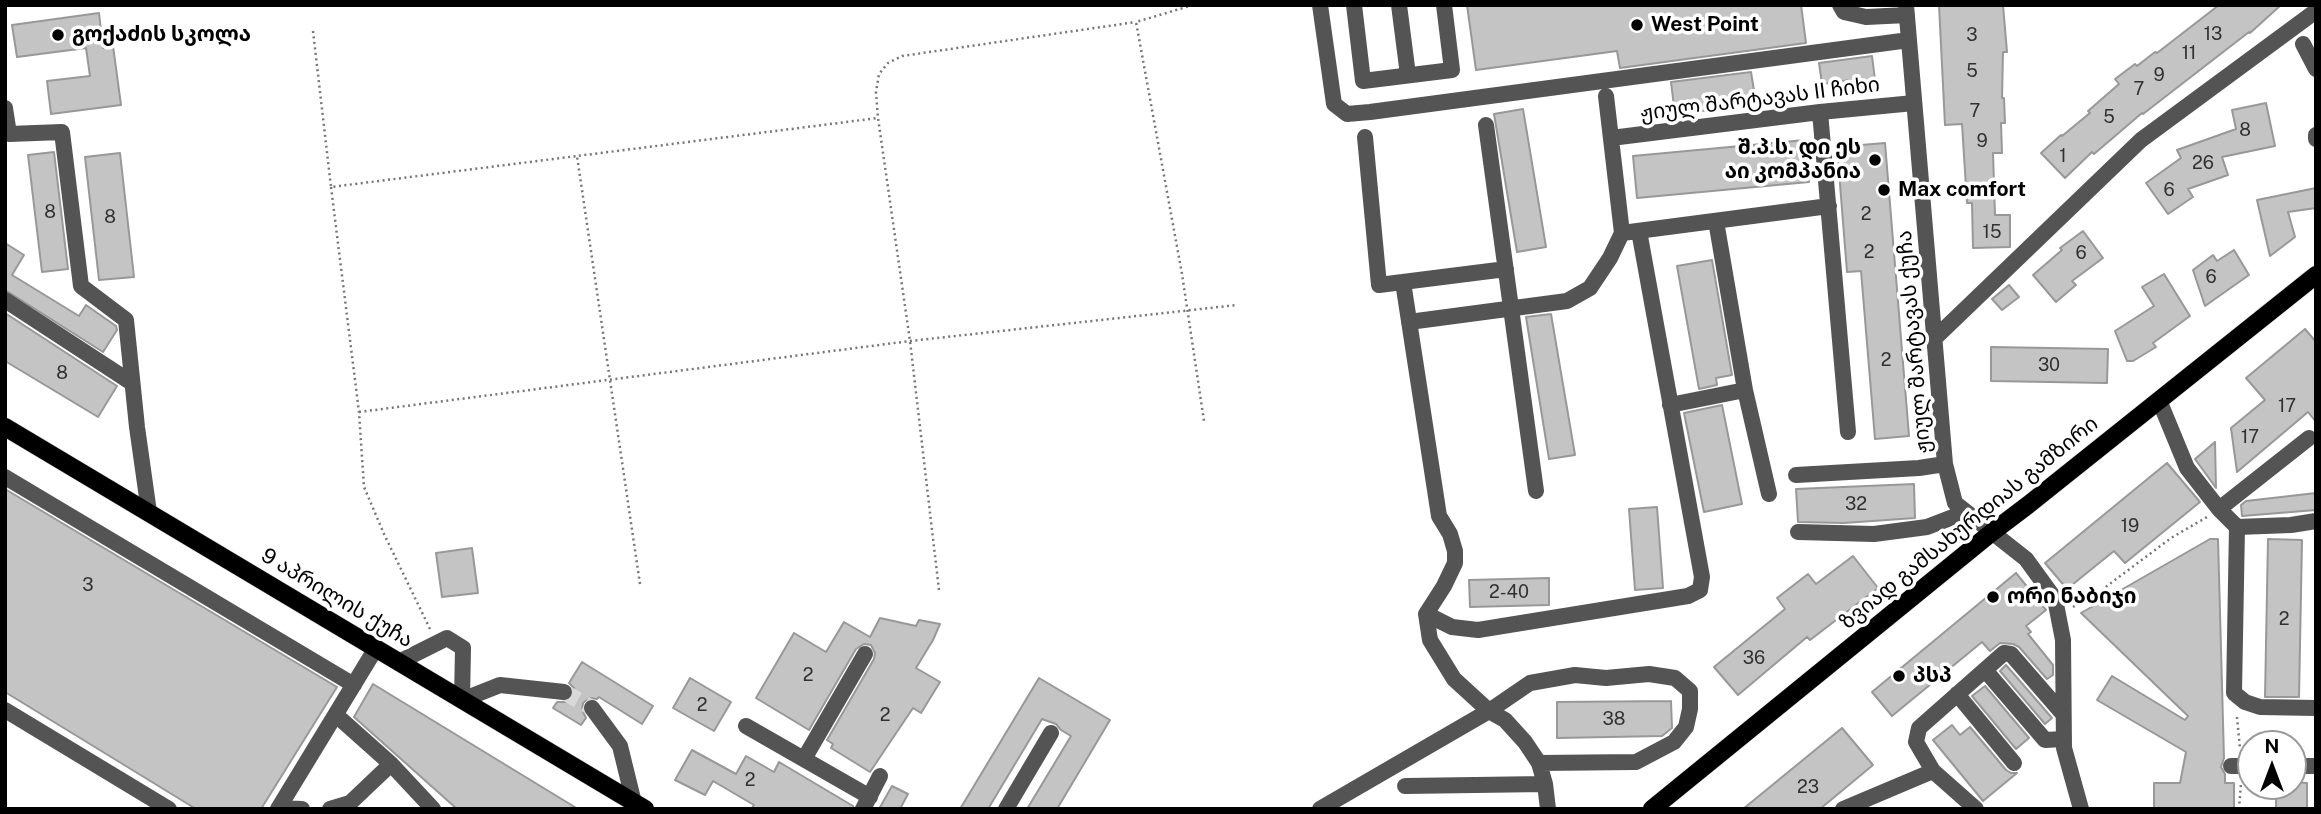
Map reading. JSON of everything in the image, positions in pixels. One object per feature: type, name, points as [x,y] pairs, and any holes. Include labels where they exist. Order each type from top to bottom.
[{"type":"main road","name":"ზვიად გამსახურდიას გამზირი","points":[[1652,809],[1991,533],[2316,275]]},
{"type":"main road","name":"9 აპრილის ქუჩა","points":[[5,427],[639,806]]},
{"type":"street","points":[[1320,5],[1334,104],[1347,114],[1909,40]]},
{"type":"street","points":[[1354,5],[1363,81],[1452,70],[1444,5]]},
{"type":"street","points":[[1399,5],[1408,75]]},
{"type":"street","points":[[1840,5],[1844,12],[1866,17],[1906,10]]},
{"type":"street","name":"ჟიულ შარტავას ქუჩა","points":[[1906,10],[1945,464],[1955,503],[2026,559],[2055,599],[2063,640],[2064,739],[2075,806]]},
{"type":"street","points":[[1934,339],[2141,140],[2316,11]]},
{"type":"street","points":[[2304,44],[2316,69]]},
{"type":"street","points":[[1409,322],[1567,301],[1591,288],[1622,233],[1606,96]]},
{"type":"street","name":"ჟიულ შარტავას II ჩიხი","points":[[1611,138],[1914,103]]},
{"type":"street","points":[[5,108],[9,134],[62,132],[81,286],[126,320],[149,512]]},
{"type":"street","points":[[1820,112],[1848,432]]},
{"type":"street","points":[[1486,125],[1536,491]]},
{"type":"street","points":[[1365,138],[1380,285],[1506,269]]},
{"type":"street","points":[[1622,233],[1829,205]]},
{"type":"street","points":[[1716,220],[1745,390],[1769,494]]},
{"type":"street","points":[[1426,614],[1452,627],[1478,630],[1688,596],[1700,590],[1702,577],[1639,231]]},
{"type":"street","points":[[1404,282],[1439,516],[1450,534],[1455,551],[1455,564],[1426,614],[1430,640],[1454,679],[1489,711],[1505,720],[1525,742],[1539,763],[1548,809]]},
{"type":"street","points":[[5,300],[132,383]]},
{"type":"street","points":[[1670,405],[1745,390]]},
{"type":"street","points":[[2159,400],[2187,468],[2237,527],[2234,693],[2245,702],[2260,707],[2316,708]]},
{"type":"street","points":[[2219,509],[2309,438]]},
{"type":"street","points":[[1796,475],[1945,464]]},
{"type":"street","points":[[5,477],[354,685]]},
{"type":"street","points":[[1798,532],[1887,532],[1927,527],[1966,512]]},
{"type":"street","points":[[2237,527],[2316,521]]},
{"type":"street","points":[[399,662],[447,638],[463,648],[462,700],[500,685],[564,692]]},
{"type":"street","points":[[302,809],[279,808],[376,648]]},
{"type":"street","points":[[804,760],[865,653]]},
{"type":"street","points":[[1976,809],[1933,771],[1916,742],[1919,728],[2004,653],[2011,654],[2063,714]]},
{"type":"street","points":[[1985,670],[2045,740],[2064,739]]},
{"type":"street","points":[[1320,809],[1489,711],[1530,682],[1574,675],[1606,678],[1649,674],[1675,678],[1690,691],[1686,727],[1674,742],[1636,762],[1539,763]]},
{"type":"street","points":[[1957,694],[2014,763]]},
{"type":"street","points":[[592,708],[620,746],[639,806]]},
{"type":"street","points":[[5,710],[169,809]]},
{"type":"street","points":[[336,715],[391,764],[433,809]]},
{"type":"street","points":[[746,726],[804,760],[867,803],[880,776]]},
{"type":"street","points":[[1006,809],[1051,733]]},
{"type":"street","points":[[330,809],[350,803],[391,764]]},
{"type":"street","points":[[2231,766],[2237,766]]},
{"type":"street","points":[[1843,809],[1933,771]]},
{"type":"street","points":[[1405,786],[1545,784]]},
{"type":"path","points":[[939,590],[910,341],[878,118],[878,74],[888,63],[902,56],[1136,22],[1193,5]]},
{"type":"path","points":[[1136,22],[1204,421]]},
{"type":"path","points":[[313,31],[359,412],[364,487],[430,629],[447,638]]},
{"type":"path","points":[[331,187],[878,118]]},
{"type":"path","points":[[577,156],[640,584]]},
{"type":"path","points":[[359,412],[910,341],[1237,305]]},
{"type":"path","points":[[2058,615],[2103,589],[2171,538],[2219,509]]},
{"type":"building","name":"West Point","points":[[1467,5],[1801,5],[1806,43],[1620,68],[1617,51],[1476,70]]},
{"type":"building","points":[[1939,5],[2003,5],[2007,52],[2003,52],[2002,98],[2005,123],[2001,123],[2002,153],[1993,153],[1995,215],[2010,215],[2010,247],[1973,248],[1972,203],[1967,203],[1962,124],[1945,125]]},
{"type":"building","points":[[2219,5],[2281,5],[2250,33],[2142,113],[2094,154],[2092,152],[2065,178],[2041,153],[2090,113],[2088,111],[2119,84],[2115,79],[2135,64],[2137,66],[2157,53]]},
{"type":"building","points":[[99,13],[103,48],[113,46],[121,105],[51,114],[47,81],[90,76],[86,48],[17,57],[12,25]]},
{"type":"building","points":[[1872,56],[1876,88],[1852,91],[1850,80],[1822,84],[1819,63]]},
{"type":"building","points":[[1751,72],[1756,103],[1675,115],[1671,82]]},
{"type":"building","points":[[2266,103],[2275,146],[2222,157],[2228,175],[2188,189],[2193,197],[2168,214],[2146,183],[2181,158],[2177,150],[2236,129],[2232,110]]},
{"type":"building","points":[[1523,109],[1546,247],[1517,252],[1494,114]]},
{"type":"building","points":[[1805,140],[1809,182],[1637,198],[1633,156]]},
{"type":"building","points":[[1885,143],[1909,436],[1875,439],[1861,271],[1847,272],[1837,147]]},
{"type":"building","points":[[54,152],[68,269],[42,272],[28,155]]},
{"type":"building","points":[[120,153],[134,277],[99,280],[85,157]]},
{"type":"building","points":[[2316,188],[2316,208],[2288,212],[2295,237],[2270,256],[2257,200]]},
{"type":"building","points":[[2083,231],[2103,258],[2072,281],[2076,285],[2056,302],[2033,275],[2062,250],[2060,248]]},
{"type":"building","points":[[5,243],[24,255],[12,275],[79,316],[86,305],[116,326],[117,330],[103,352],[5,290]]},
{"type":"building","points":[[2234,250],[2249,275],[2205,306],[2193,270],[2213,255],[2217,261]]},
{"type":"building","points":[[1712,260],[1732,375],[1716,378],[1717,385],[1699,389],[1677,266]]},
{"type":"building","points":[[2164,274],[2190,316],[2153,343],[2156,347],[2133,361],[2127,361],[2115,331],[2154,306],[2142,287]]},
{"type":"building","points":[[2009,285],[2019,297],[2002,310],[1992,299]]},
{"type":"building","points":[[5,313],[117,386],[98,417],[5,361]]},
{"type":"building","points":[[1551,314],[1575,455],[1549,459],[1526,317]]},
{"type":"building","points":[[2305,329],[2316,342],[2316,422],[2308,412],[2237,472],[2231,428],[2265,400],[2246,378]]},
{"type":"building","points":[[1991,347],[2108,349],[2107,383],[1991,381]]},
{"type":"building","points":[[1722,405],[1742,504],[1704,512],[1684,413]]},
{"type":"building","points":[[2215,442],[2216,488],[2195,459]]},
{"type":"building","points":[[2167,463],[2200,502],[2125,563],[2114,551],[2067,589],[2045,563]]},
{"type":"building","points":[[1914,484],[1915,518],[1844,523],[1798,522],[1796,489]]},
{"type":"building","points":[[5,489],[337,687],[261,809],[196,809],[5,692]]},
{"type":"building","points":[[2316,493],[2316,510],[2242,516],[2241,505],[2246,501]]},
{"type":"building","points":[[1657,507],[1663,588],[1635,590],[1629,509]]},
{"type":"building","points":[[2210,539],[2218,539],[2224,758],[2221,767],[2225,774],[2225,783],[2234,783],[2234,809],[2154,809],[2154,783],[2180,783],[2186,752],[2097,700],[2112,676],[2185,720],[2188,716],[2081,613]]},
{"type":"building","points":[[2268,539],[2302,540],[2299,697],[2265,697]]},
{"type":"building","points":[[472,548],[478,593],[442,597],[436,553]]},
{"type":"building","points":[[1853,556],[1878,588],[1810,640],[1807,637],[1738,695],[1714,667],[1785,609],[1777,598],[1808,574],[1816,584]]},
{"type":"building","points":[[2016,573],[2046,610],[2026,626],[2031,632],[2028,634],[2053,665],[2053,675],[2047,679],[2019,647],[2013,644],[2000,643],[1990,651],[1982,642],[1892,716],[1872,692]]},
{"type":"building","points":[[1549,578],[1549,605],[1470,607],[1469,580]]},
{"type":"building","points":[[880,618],[916,626],[919,620],[940,624],[916,668],[940,682],[921,713],[913,708],[870,772],[831,748],[833,744],[827,740],[874,659],[875,653],[871,645],[864,644],[856,649],[809,730],[756,698],[794,633],[826,652],[844,622],[870,637]]},
{"type":"building","points":[[582,662],[653,706],[642,724],[599,697],[590,698],[583,703],[582,710],[586,718],[581,725],[553,708],[557,702],[568,702],[573,698],[574,688],[569,683]]},
{"type":"building","points":[[2006,665],[2052,718],[2045,724],[2000,671]]},
{"type":"building","points":[[690,678],[731,702],[714,731],[673,708]]},
{"type":"building","points":[[1039,678],[1110,720],[1057,809],[1027,809],[1071,736],[1056,724],[1042,719],[988,809],[960,809]]},
{"type":"building","points":[[373,684],[578,809],[457,809],[354,717]]},
{"type":"building","points":[[1985,686],[2029,738],[2016,749],[1972,696]]},
{"type":"building","points":[[1671,701],[1672,728],[1662,736],[1557,738],[1557,702]]},
{"type":"building","points":[[1952,725],[1960,735],[1970,727],[2006,770],[2017,773],[1983,801],[1933,740]]},
{"type":"building","points":[[1842,728],[1873,765],[1820,809],[1743,809]]},
{"type":"building","points":[[692,750],[736,774],[746,756],[774,772],[779,762],[853,806],[853,809],[751,809],[754,805],[713,781],[705,795],[675,780]]},
{"type":"building","points":[[892,786],[908,794],[900,809],[879,809]]},
{"type":"building","points":[[2276,800],[2307,800],[2307,809],[2276,809]]},
{"type":"tunnel","points":[[564,692],[592,708]]},
{"type":"place","name":"West Point","points":[[1637,25]]},
{"type":"place","name":"გოქაძის სკოლა","points":[[58,35]]},
{"type":"place","name":"შ.პ.ს. დი ეს აი კომპანია","points":[[1875,160]]},
{"type":"place","name":"Max comfort","points":[[1884,190]]},
{"type":"place","name":"ორი ნაბიჯი","points":[[1993,597]]},
{"type":"place","name":"პსპ","points":[[1899,676]]}]
